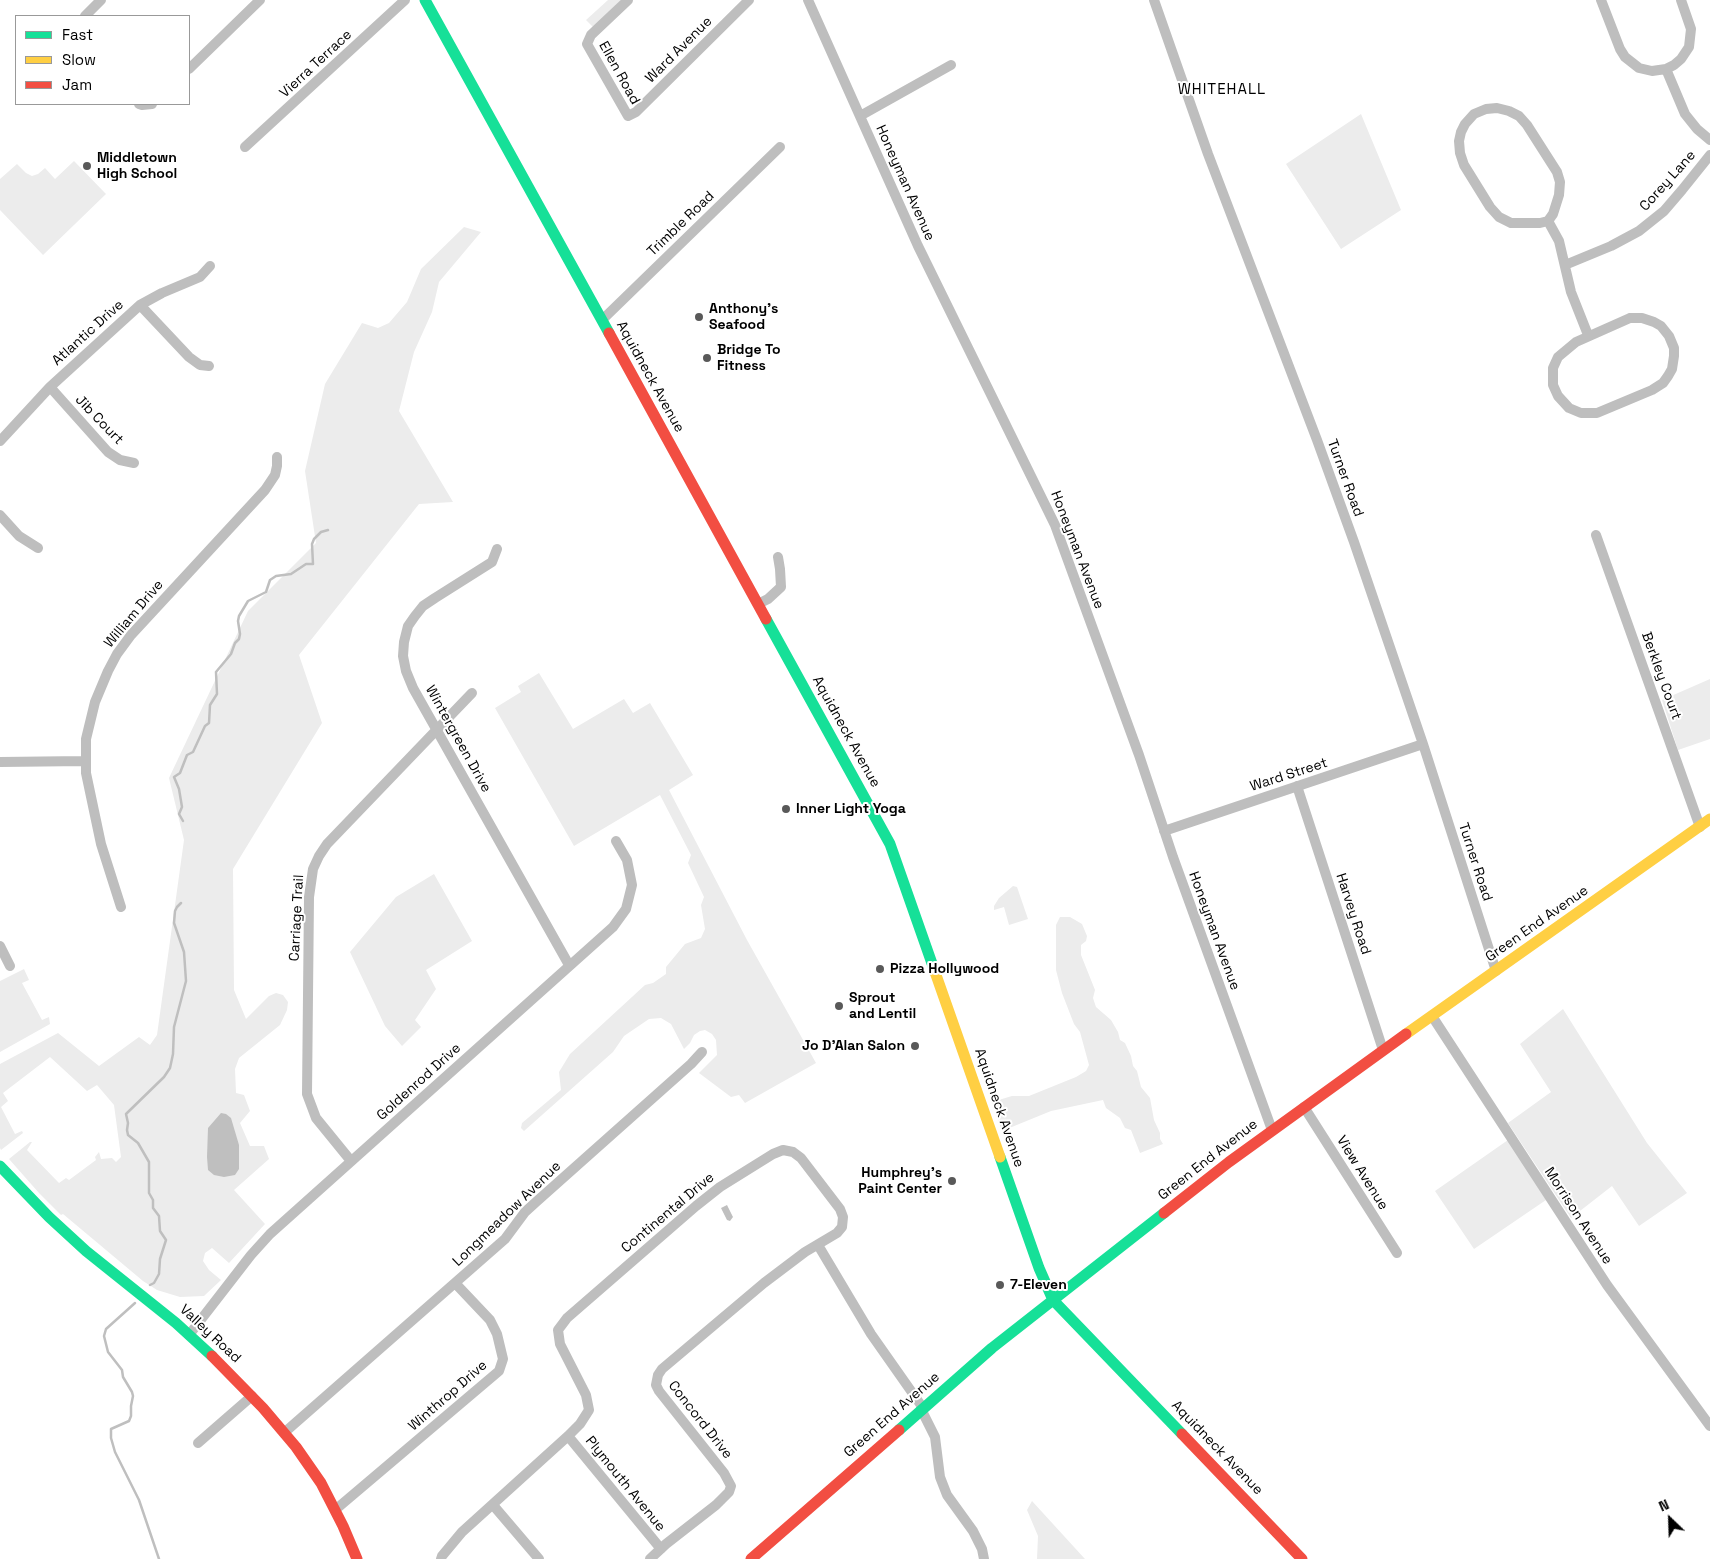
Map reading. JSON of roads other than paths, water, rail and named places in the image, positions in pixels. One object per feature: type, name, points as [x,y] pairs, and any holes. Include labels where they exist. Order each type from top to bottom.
[{"type":"main road","name":"Aquidneck Avenue","points":[[426,0],[890,844],[990,1127],[1011,1192],[1053,1300],[1302,1559]]},
{"type":"main road","name":"Green End Avenue","points":[[751,1559],[992,1348],[1272,1130],[1710,819]]},
{"type":"main road","name":"Valley Road","points":[[0,1166],[55,1223],[86,1251],[133,1286],[189,1334],[252,1396],[285,1432],[321,1482],[357,1559]]},
{"type":"street","points":[[86,15],[101,0]]},
{"type":"street","points":[[190,68],[260,0]]},
{"type":"street","name":"Vierra Terrace","points":[[246,147],[405,0]]},
{"type":"street","name":"Ellen Road","points":[[628,0],[590,35],[587,44],[628,116]]},
{"type":"street","name":"Ward Avenue","points":[[628,116],[636,112],[749,0]]},
{"type":"street","name":"Honeyman Avenue","points":[[808,0],[918,246],[1055,525],[1272,1130]]},
{"type":"street","name":"Turner Road","points":[[1154,0],[1208,154],[1350,532],[1423,744],[1496,971]]},
{"type":"street","points":[[1601,0],[1620,49],[1628,60],[1643,69],[1652,71],[1666,69],[1681,59],[1690,43],[1690,25],[1681,0]]},
{"type":"street","points":[[860,116],[950,65]]},
{"type":"street","points":[[1666,69],[1685,114],[1696,129],[1710,140]]},
{"type":"street","points":[[1486,109],[1503,109],[1519,116],[1527,125],[1555,168],[1560,182],[1559,195],[1553,214],[1548,221],[1540,223],[1511,223],[1499,217],[1490,207],[1464,165],[1460,153],[1459,141],[1461,132],[1474,114],[1486,109]]},
{"type":"street","name":"Trimble Road","points":[[602,320],[780,147]]},
{"type":"street","name":"Corey Lane","points":[[1565,265],[1611,246],[1639,231],[1664,210],[1710,155]]},
{"type":"street","points":[[1548,221],[1559,241],[1575,303],[1588,335]]},
{"type":"street","name":"Atlantic Drive","points":[[0,441],[50,387],[140,305],[162,293],[200,277],[210,266]]},
{"type":"street","points":[[140,305],[189,357],[200,365],[209,366]]},
{"type":"street","points":[[1630,318],[1650,320],[1661,326],[1671,340],[1674,352],[1672,368],[1666,380],[1652,390],[1597,413],[1577,412],[1566,405],[1558,396],[1553,384],[1553,372],[1556,360],[1561,353],[1571,344],[1588,335],[1630,318]]},
{"type":"street","name":"Jib Court","points":[[50,387],[108,452],[120,460],[134,463]]},
{"type":"street","name":"William Drive","points":[[121,907],[98,834],[89,792],[85,761],[90,716],[100,688],[117,654],[146,618],[265,490],[275,476],[277,457]]},
{"type":"street","points":[[0,515],[19,536],[38,548]]},
{"type":"street","name":"Berkley Court","points":[[1596,535],[1700,827]]},
{"type":"street","name":"Wintergreen Drive","points":[[497,549],[492,562],[424,606],[408,626],[402,656],[413,688],[569,965]]},
{"type":"street","points":[[758,604],[768,599],[780,587],[778,557]]},
{"type":"street","name":"Carriage Trail","points":[[351,1161],[316,1118],[307,1094],[310,883],[313,869],[327,844],[472,693]]},
{"type":"street","name":"Ward Street","points":[[1164,831],[1423,744]]},
{"type":"street","points":[[0,762],[85,761]]},
{"type":"street","name":"Harvey Road","points":[[1297,786],[1383,1050]]},
{"type":"street","name":"Goldenrod Drive","points":[[189,1334],[251,1255],[270,1234],[613,927],[626,909],[632,885],[627,860],[616,841]]},
{"type":"street","points":[[0,946],[10,966]]},
{"type":"street","name":"Morrison Avenue","points":[[1432,1016],[1607,1285],[1710,1426]]},
{"type":"street","name":"Longmeadow Avenue","points":[[285,1432],[511,1233],[525,1212],[691,1064],[702,1052]]},
{"type":"street","name":"View Avenue","points":[[1304,1107],[1397,1253]]},
{"type":"street","name":"Continental Drive","points":[[441,1559],[462,1532],[568,1436],[580,1424],[589,1410],[586,1395],[560,1344],[558,1330],[567,1318],[720,1187],[773,1154],[783,1150],[793,1152],[801,1158],[844,1217],[842,1227],[818,1245]]},
{"type":"street","points":[[818,1245],[871,1334],[922,1408],[935,1437],[940,1477],[947,1495],[973,1531],[982,1549],[984,1559]]},
{"type":"street","name":"Concord Drive","points":[[650,1559],[716,1506],[729,1492],[731,1486],[724,1473],[659,1390],[656,1385],[658,1376],[662,1369],[764,1282],[805,1252],[818,1245]]},
{"type":"street","name":"Winthrop Drive","points":[[335,1510],[499,1371],[503,1359],[497,1334],[490,1320],[455,1283]]},
{"type":"street","points":[[198,1443],[252,1396]]},
{"type":"street","name":"Plymouth Avenue","points":[[568,1436],[661,1549]]},
{"type":"street","points":[[493,1505],[539,1559]]},
{"type":"waterway","points":[[183,821],[179,814],[182,807],[179,789],[174,777],[180,773],[187,755],[193,752],[205,726],[209,723],[210,705],[217,694],[216,672],[231,654],[235,643],[239,639],[239,616],[248,601],[266,592],[270,580],[276,576],[291,574],[306,564],[313,564],[312,544],[314,539],[321,532],[328,530]]},
{"type":"waterway","points":[[150,1285],[154,1283],[159,1274],[160,1259],[166,1240],[160,1231],[159,1216],[153,1208],[153,1200],[149,1193],[149,1162],[138,1143],[128,1135],[126,1114],[164,1077],[170,1068],[173,1054],[174,1027],[186,981],[184,952],[174,923],[175,911],[181,903]]},
{"type":"waterway","points":[[135,1303],[106,1329],[104,1336],[108,1352],[122,1370],[123,1377],[133,1396],[129,1421],[111,1429],[111,1438],[115,1452],[139,1500],[159,1559]]},
{"type":"place","name":"Middletown High School","points":[[87,166]]},
{"type":"place","name":"Anthony’s Seafood","points":[[699,317]]},
{"type":"place","name":"Bridge To Fitness","points":[[707,358]]},
{"type":"place","name":"Inner Light Yoga","points":[[786,809]]},
{"type":"place","name":"Pizza Hollywood","points":[[880,969]]},
{"type":"place","name":"Sprout and Lentil","points":[[839,1006]]},
{"type":"place","name":"Jo D'Alan Salon","points":[[915,1046]]},
{"type":"place","name":"Humphrey's Paint Center","points":[[952,1181]]},
{"type":"place","name":"7-Eleven","points":[[1000,1285]]},
{"type":"district","name":"WHITEHALL","points":[[1222,90]]}]
